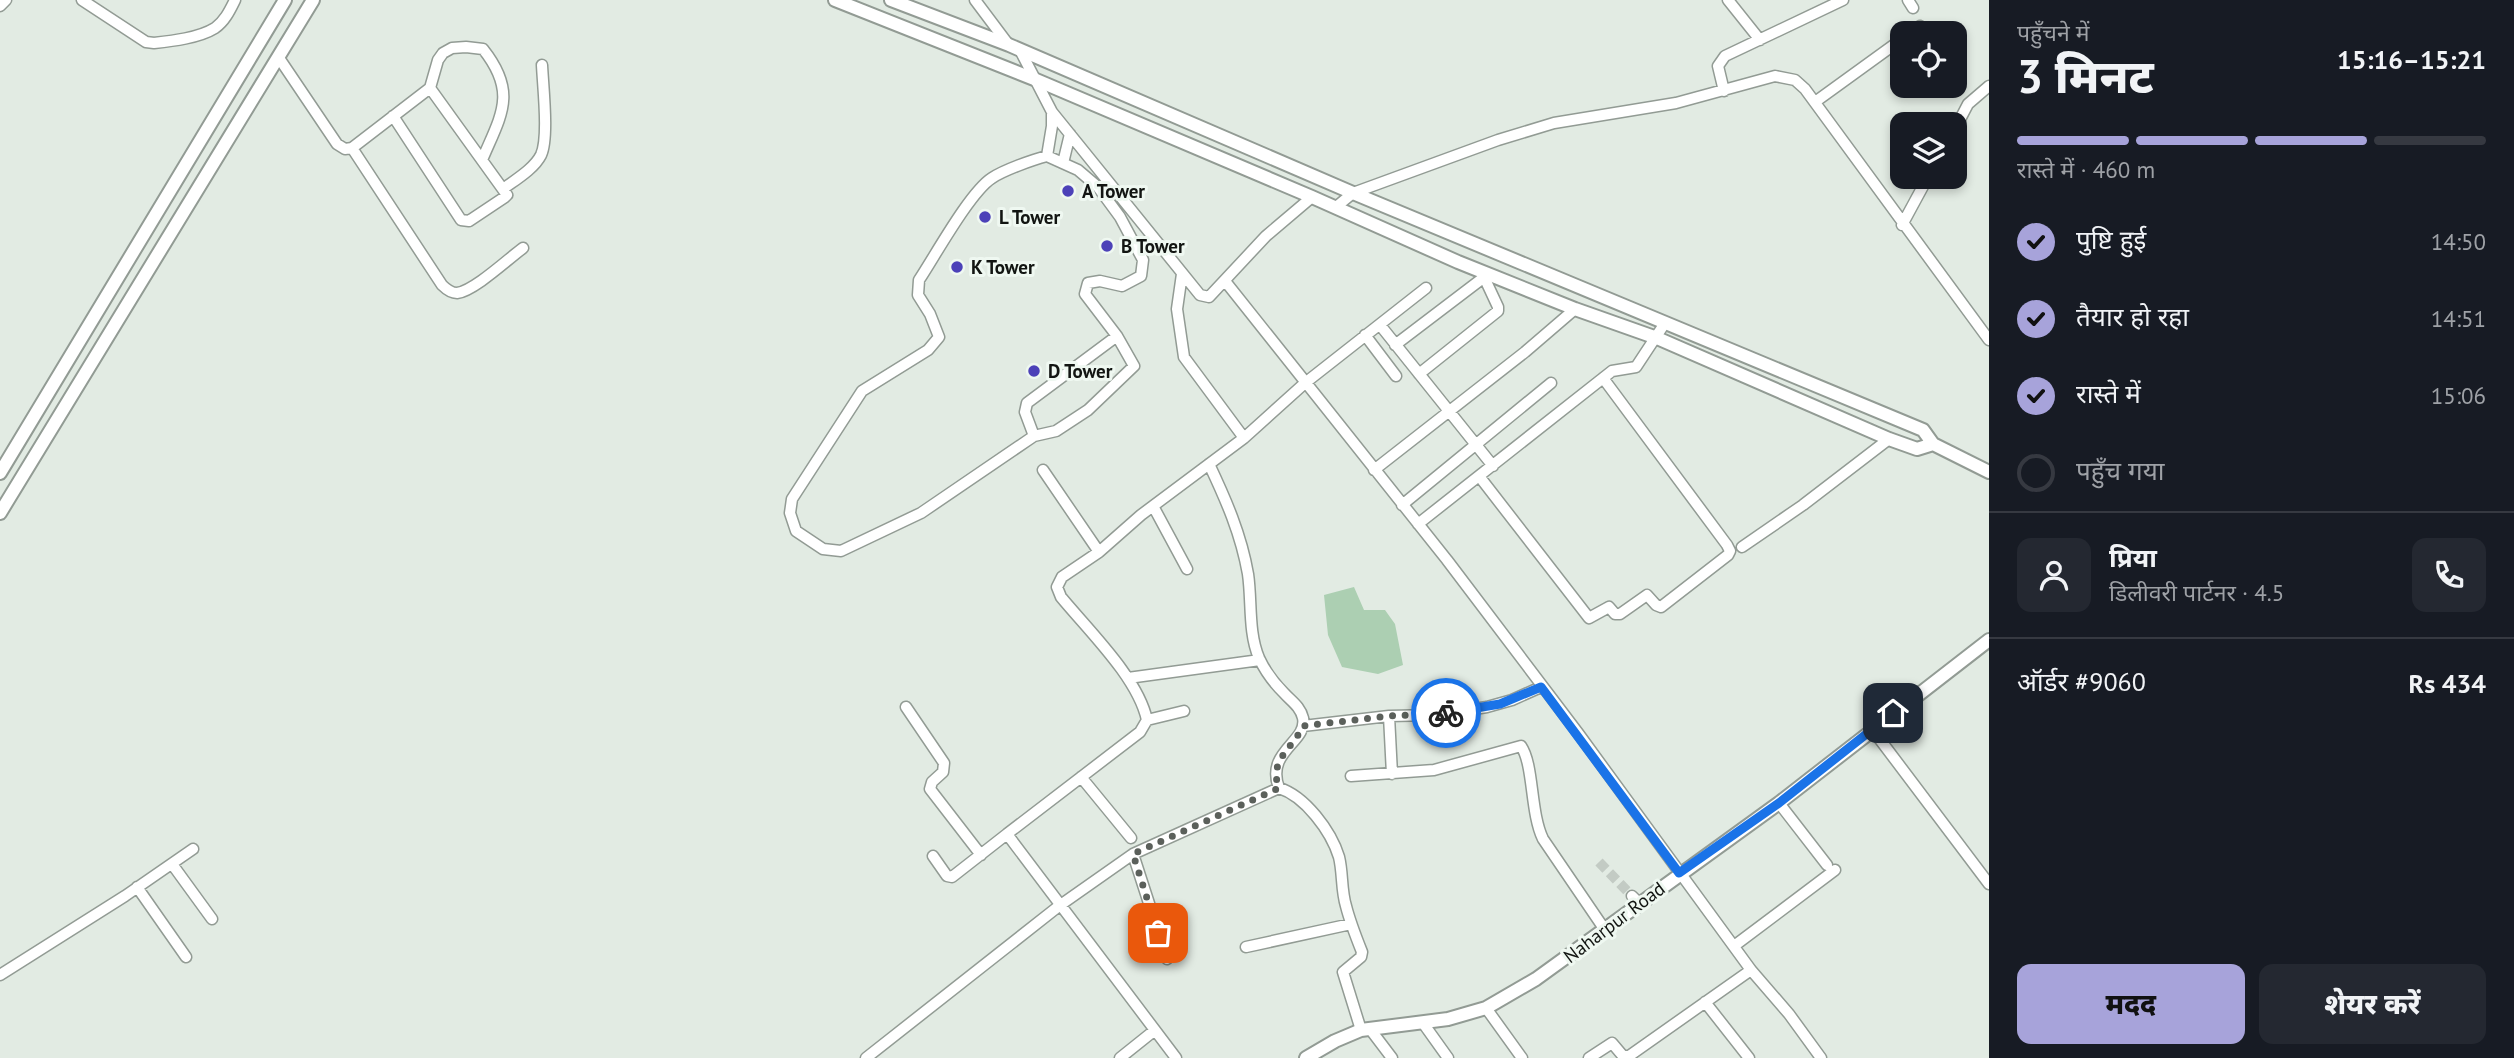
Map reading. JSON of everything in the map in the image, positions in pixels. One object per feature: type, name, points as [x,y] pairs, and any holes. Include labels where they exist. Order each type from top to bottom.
[{"type":"street","points":[[0,6],[6,0]]},
{"type":"street","points":[[82,0],[146,42],[154,43],[201,34],[215,28],[225,18],[235,0]]},
{"type":"street","points":[[0,473],[285,0]]},
{"type":"street","points":[[0,513],[313,0]]},
{"type":"street","points":[[835,0],[1034,79],[1336,207],[1486,276],[1657,338],[1889,439],[1917,449],[1933,444]]},
{"type":"street","points":[[891,0],[1014,48],[1353,193],[1923,430],[1933,444],[1989,472]]},
{"type":"street","points":[[975,0],[1014,48],[1052,112],[1204,298],[1209,297],[1280,223],[1312,197]]},
{"type":"street","points":[[1728,0],[1760,40]]},
{"type":"street","points":[[1724,91],[1718,66],[1725,57],[1843,0]]},
{"type":"street","points":[[1815,102],[1890,47]]},
{"type":"street","points":[[279,58],[338,144],[345,149],[352,148],[430,88],[443,53],[452,48],[483,49],[491,60],[504,91],[504,108],[482,160]]},
{"type":"street","points":[[503,189],[535,163],[541,154],[544,137],[542,65]]},
{"type":"street","points":[[1336,207],[1353,193],[1554,123],[1676,103],[1775,76],[1786,77],[1805,89],[1902,225],[1989,340]]},
{"type":"street","points":[[238,77],[260,89]]},
{"type":"street","points":[[1964,112],[1968,104],[1989,86]]},
{"type":"street","points":[[393,116],[461,220],[469,221],[505,197],[507,195],[503,189],[430,88]]},
{"type":"street","points":[[1047,156],[1052,112]]},
{"type":"street","points":[[1063,163],[1070,134]]},
{"type":"street","points":[[352,148],[442,285],[449,291],[457,293],[470,288],[523,248]]},
{"type":"street","points":[[1047,156],[1078,170],[1098,187],[1120,216],[1143,260],[1141,275],[1122,286],[1100,281],[1088,283],[1085,294],[1117,336],[1134,366],[1088,410],[1056,431],[1034,436],[921,513],[841,551],[823,549],[796,531],[790,513],[792,499],[862,391],[928,350],[939,337],[930,314],[918,295],[919,280],[977,192],[992,178],[1028,161],[1047,156]]},
{"type":"street","points":[[1902,225],[1922,189]]},
{"type":"street","points":[[1182,274],[1177,309],[1184,357],[1244,438]]},
{"type":"street","points":[[1395,345],[1486,276]]},
{"type":"street","points":[[1419,374],[1498,311],[1486,276]]},
{"type":"street","points":[[1225,281],[1418,524],[1751,970],[1789,1014],[1821,1058]]},
{"type":"street","points":[[933,856],[947,876],[952,877],[1140,732],[1147,720],[1144,706],[1128,678],[1061,597],[1057,587],[1062,577],[1099,552],[1153,506],[1244,438],[1305,383],[1426,288]]},
{"type":"street","points":[[1374,470],[1525,352],[1575,309]]},
{"type":"street","points":[[1418,524],[1615,369],[1636,367],[1665,323]]},
{"type":"street","points":[[1380,325],[1493,466]]},
{"type":"street","points":[[1365,335],[1396,376]]},
{"type":"street","points":[[1034,436],[1025,412],[1027,403],[1117,336]]},
{"type":"street","points":[[1479,476],[1589,618],[1608,607],[1615,614],[1620,614],[1647,595],[1656,606],[1661,607],[1728,555],[1730,551],[1727,545],[1602,379]]},
{"type":"street","points":[[1402,505],[1551,383]]},
{"type":"street","points":[[1742,547],[1889,439]]},
{"type":"street","points":[[1209,464],[1231,511],[1244,553],[1252,625],[1260,660],[1270,677],[1300,709],[1303,726],[1279,760],[1276,779],[1279,788]]},
{"type":"street","points":[[1043,470],[1099,552]]},
{"type":"street","points":[[1153,506],[1187,569]]},
{"type":"street","name":"Naharpur Road","points":[[1306,1058],[1335,1041],[1366,1029],[1448,1019],[1486,1008],[1536,979],[1605,930],[1636,900],[1779,803],[1989,640]]},
{"type":"street","points":[[1128,678],[1260,660]]},
{"type":"street","points":[[1303,726],[1389,716],[1435,715],[1487,707],[1512,700],[1541,687]]},
{"type":"street","points":[[906,707],[944,764],[943,772],[932,782],[930,789],[981,855]]},
{"type":"street","points":[[1147,720],[1184,711]]},
{"type":"street","points":[[1389,716],[1392,774]]},
{"type":"street","points":[[1872,729],[1989,884]]},
{"type":"street","points":[[1351,776],[1434,770],[1521,746],[1540,832],[1548,849],[1605,930]]},
{"type":"street","points":[[1081,777],[1131,838]]},
{"type":"street","points":[[866,1058],[1059,906],[1133,854],[1279,788],[1302,801],[1335,847],[1341,868],[1345,905],[1362,955],[1345,968],[1343,976],[1366,1029],[1392,1058]]},
{"type":"street","points":[[1734,946],[1831,867],[1779,803]]},
{"type":"street","points":[[1007,834],[1176,1058]]},
{"type":"street","points":[[0,975],[193,849]]},
{"type":"street","points":[[1133,854],[1167,959]]},
{"type":"street","points":[[172,864],[212,919]]},
{"type":"street","points":[[137,887],[186,957]]},
{"type":"street","points":[[1246,947],[1351,924]]},
{"type":"street","points":[[1589,1058],[1612,1043],[1623,1056],[1629,1056],[1751,970]]},
{"type":"street","points":[[1705,1002],[1749,1058]]},
{"type":"street","points":[[1486,1008],[1522,1058]]},
{"type":"street","points":[[1423,1023],[1448,1058]]},
{"type":"street","points":[[1120,1058],[1155,1030]]},
{"type":"green space","points":[[1354,587],[1364,610],[1385,610],[1395,624],[1403,665],[1378,674],[1342,667],[1328,635],[1324,595]]},
{"type":"tunnel","points":[[1599,862],[1632,896]]},
{"type":"way so far","points":[[1158,933],[1133,854],[1279,788],[1276,779],[1279,760],[1303,726],[1389,716],[1446,713]]},
{"type":"place","name":"A Tower","points":[[1068,191]]},
{"type":"place","name":"L Tower","points":[[985,217]]},
{"type":"place","name":"B Tower","points":[[1107,246]]},
{"type":"place","name":"K Tower","points":[[957,267]]},
{"type":"place","name":"D Tower","points":[[1034,371]]},
{"type":"route","points":[[1446,713],[1500,704],[1541,687],[1578,733],[1679,873],[1779,803],[1893,713]]}]
